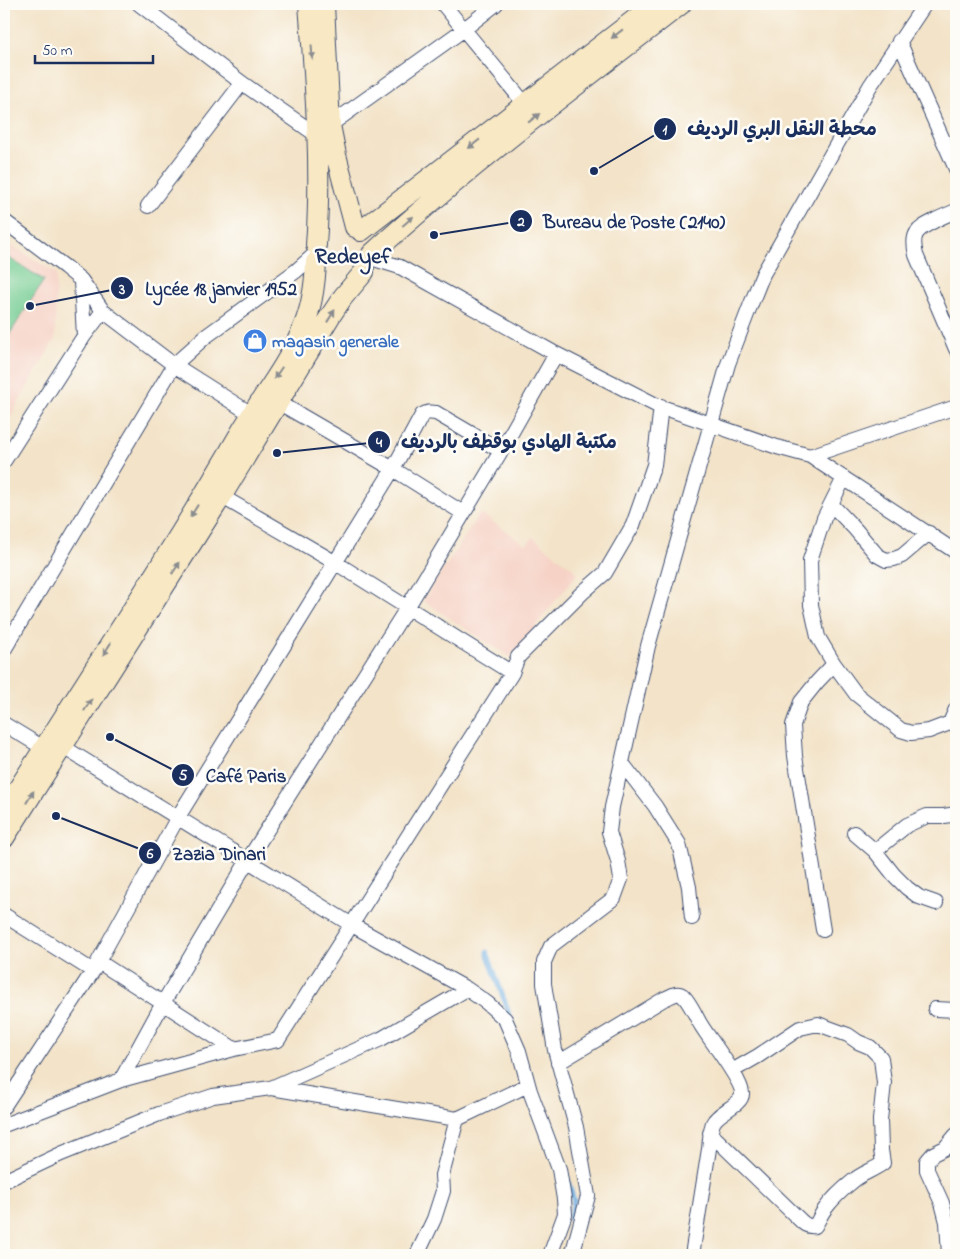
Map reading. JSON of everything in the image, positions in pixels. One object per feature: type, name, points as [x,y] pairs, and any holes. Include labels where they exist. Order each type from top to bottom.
[{"type":"main road","points":[[309,4],[324,131],[336,154],[358,229]]},
{"type":"main road","points":[[271,398],[283,366],[303,329],[315,283],[324,131],[324,4]]},
{"type":"main road","points":[[358,229],[655,4]]},
{"type":"main road","points":[[4,813],[53,747],[215,493],[271,398],[369,261],[371,245],[367,237],[358,229],[347,225],[339,225],[324,232],[319,238],[316,254],[321,271],[328,277],[338,281],[356,278],[369,261],[410,219],[474,165],[681,4]]},
{"type":"main road","points":[[4,838],[53,747]]},
{"type":"street","points":[[139,4],[242,83],[324,131],[496,4]]},
{"type":"street","points":[[443,4],[525,104]]},
{"type":"street","points":[[572,1255],[588,1196],[576,1127],[555,1050],[544,984],[544,962],[551,946],[614,898],[621,879],[618,861],[609,832],[612,808],[648,646],[728,364],[763,274],[870,86],[925,4]]},
{"type":"street","points":[[899,41],[956,169]]},
{"type":"street","points":[[148,206],[242,83]]},
{"type":"street","points":[[956,211],[919,229],[914,245],[916,255],[956,349]]},
{"type":"street","points":[[4,221],[81,280],[103,311],[174,365],[259,419]]},
{"type":"street","points":[[4,650],[174,365],[205,337],[296,271],[316,254]]},
{"type":"street","points":[[369,261],[400,267],[556,354],[665,408],[777,447],[810,456],[956,552]]},
{"type":"street","points":[[81,280],[84,336]]},
{"type":"street","points":[[4,461],[84,336],[103,311]]},
{"type":"street","points":[[121,1080],[163,1003],[248,860],[408,608],[556,354]]},
{"type":"street","points":[[271,398],[393,469],[463,513]]},
{"type":"street","points":[[810,456],[956,407]]},
{"type":"street","points":[[4,1125],[121,1080],[234,1049],[278,1040],[512,673],[518,657],[582,593],[605,573],[633,525],[654,465],[665,408]]},
{"type":"street","points":[[4,1106],[96,966],[178,817],[336,563],[393,469],[422,415],[430,412],[436,413],[501,451]]},
{"type":"street","points":[[844,478],[824,518],[810,560],[811,605],[818,637],[834,664],[856,694],[901,730],[911,733],[929,731],[950,723],[956,709]]},
{"type":"street","points":[[215,493],[336,563],[512,673]]},
{"type":"street","points":[[831,504],[877,554],[886,560],[902,556],[929,533]]},
{"type":"street","points":[[823,930],[794,756],[794,725],[801,702],[834,664]]},
{"type":"street","points":[[4,724],[53,747],[178,817],[352,925],[467,989],[487,1003],[504,1019],[519,1052],[528,1085],[559,1169],[565,1214],[550,1255]]},
{"type":"street","points":[[622,763],[655,806],[679,844],[689,887],[692,918]]},
{"type":"street","points":[[875,851],[907,825],[927,816],[956,814]]},
{"type":"street","points":[[854,833],[875,851],[906,888],[919,897],[936,903]]},
{"type":"street","points":[[4,915],[163,1003],[234,1049]]},
{"type":"street","points":[[4,1181],[61,1154],[159,1114],[213,1096],[271,1088],[381,1039],[467,989]]},
{"type":"street","points":[[558,1063],[664,999],[675,994],[683,996],[736,1077],[743,1095],[740,1101],[714,1121],[710,1133],[692,1255]]},
{"type":"street","points":[[935,1009],[956,1010]]},
{"type":"street","points":[[710,1133],[805,1225],[810,1227],[815,1226],[824,1210],[838,1194],[855,1179],[877,1168],[883,1162],[880,1120],[884,1083],[880,1058],[870,1047],[848,1035],[818,1024],[800,1028],[732,1071]]},
{"type":"street","points":[[271,1088],[457,1119],[528,1085]]},
{"type":"street","points":[[417,1255],[434,1219],[443,1191],[442,1175],[457,1119]]},
{"type":"street","points":[[950,1255],[947,1222],[942,1203],[927,1170],[927,1162],[933,1154],[945,1148],[956,1135]]},
{"type":"shaded area","points":[[4,241],[56,273],[55,339],[4,428]]},
{"type":"shaded area","points":[[480,513],[526,545],[533,537],[578,573],[510,657],[423,601]]},
{"type":"green space","points":[[4,255],[44,280],[4,343]]},
{"type":"waterway","points":[[487,952],[511,1019]]},
{"type":"waterway","points":[[565,1171],[574,1201],[570,1218]]},
{"type":"place","name":"محطة النقل البري الرديف","points":[[594,171]]},
{"type":"place","name":"Bureau de Poste (2140)","points":[[434,235]]},
{"type":"place","name":"Lycée 18 janvier 1952","points":[[30,306]]},
{"type":"place","name":"magasin generale","points":[[255,341]]},
{"type":"place","name":"مكتبة الهادي بوقطف بالرديف","points":[[277,453]]},
{"type":"place","name":"Café Paris","points":[[110,737]]},
{"type":"place","name":"Zazia Dinari","points":[[56,816]]},
{"type":"district","name":"Redeyef","points":[[353,255]]}]
